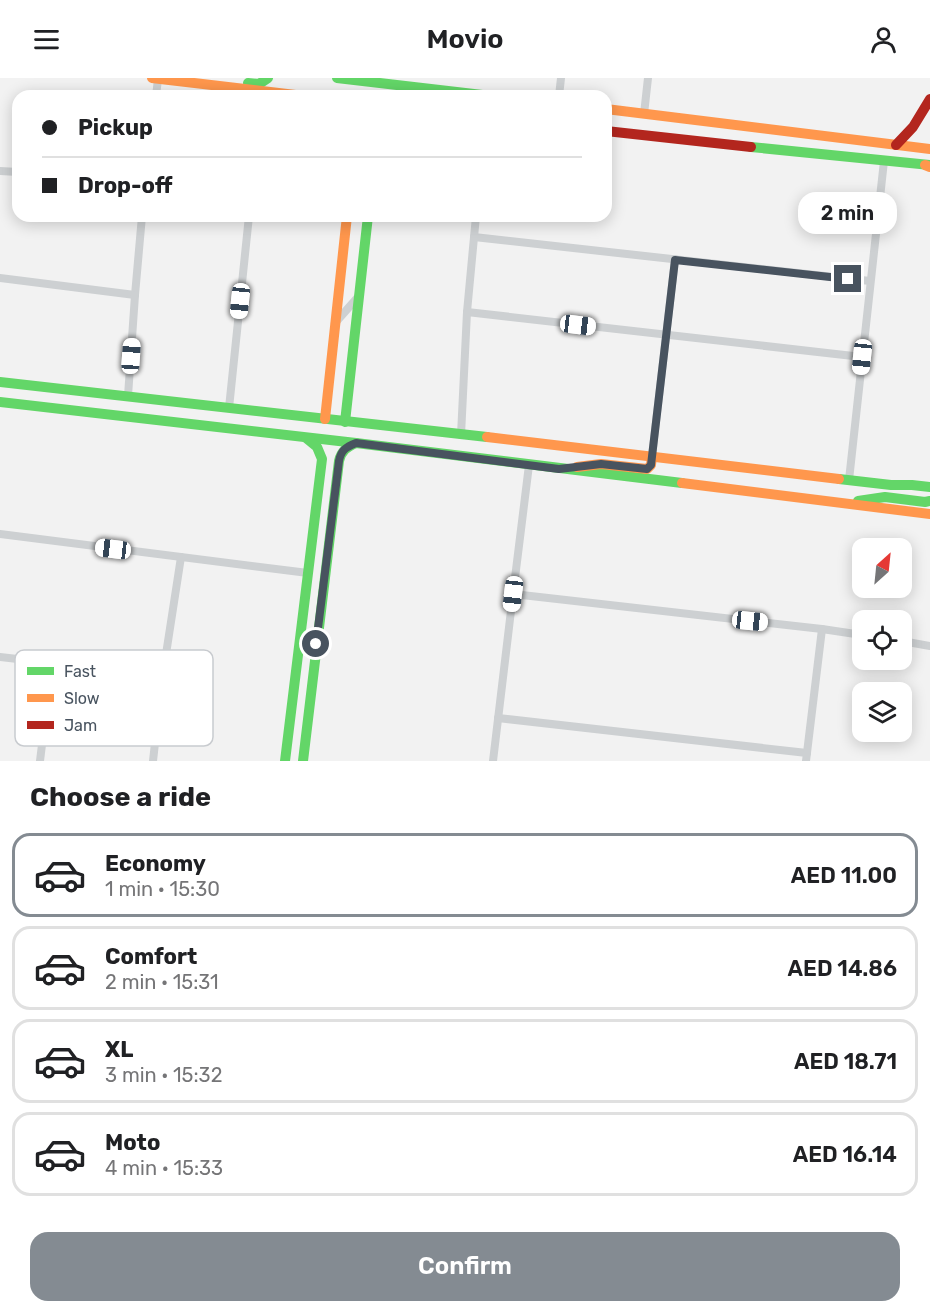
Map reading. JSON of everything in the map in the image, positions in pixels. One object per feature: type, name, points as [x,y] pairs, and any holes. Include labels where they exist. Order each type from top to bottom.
[{"type":"street","points":[[152,78],[241,90]]},
{"type":"street","points":[[194,83],[206,78]]},
{"type":"street","points":[[212,78],[257,84],[264,83],[268,78]]},
{"type":"street","points":[[337,78],[360,79],[432,90]]},
{"type":"street","points":[[644,114],[648,78]]},
{"type":"street","points":[[896,145],[913,128],[930,99]]},
{"type":"street","points":[[612,110],[930,149]]},
{"type":"street","points":[[612,133],[928,166]]},
{"type":"street","points":[[849,480],[884,161]]},
{"type":"street","points":[[128,396],[141,222]]},
{"type":"street","points":[[229,408],[248,222]]},
{"type":"street","points":[[325,419],[346,222]]},
{"type":"street","points":[[345,422],[367,222]]},
{"type":"street","points":[[461,435],[467,312],[475,222]]},
{"type":"street","points":[[474,237],[870,281]]},
{"type":"street","points":[[559,469],[601,464],[647,469],[651,465],[675,260]]},
{"type":"street","points":[[0,278],[135,294]]},
{"type":"street","points":[[335,323],[358,297]]},
{"type":"street","points":[[467,312],[862,357]]},
{"type":"street","points":[[0,382],[652,456],[891,485],[930,494]]},
{"type":"street","points":[[0,402],[356,443],[930,514]]},
{"type":"street","points":[[285,761],[322,459],[317,446],[306,438]]},
{"type":"street","points":[[303,761],[337,471],[342,451],[356,443]]},
{"type":"street","points":[[321,468],[326,460],[330,460],[336,465],[337,471]]},
{"type":"street","points":[[493,761],[529,465]]},
{"type":"street","points":[[891,485],[930,487]]},
{"type":"street","points":[[843,503],[885,497],[930,501]]},
{"type":"street","points":[[0,534],[308,573]]},
{"type":"street","points":[[167,650],[181,557]]},
{"type":"street","points":[[513,594],[852,634]]},
{"type":"street","points":[[498,718],[806,757],[822,629]]},
{"type":"street","points":[[912,643],[930,646]]},
{"type":"street","points":[[0,657],[15,659]]},
{"type":"street","points":[[40,761],[42,746]]},
{"type":"street","points":[[153,761],[155,746]]},
{"type":"traffic: fast","points":[[248,83],[259,84],[268,78]]},
{"type":"traffic: fast","points":[[337,78],[440,90]]},
{"type":"traffic: fast","points":[[751,147],[930,165]]},
{"type":"traffic: fast","points":[[345,422],[367,222]]},
{"type":"traffic: fast","points":[[0,382],[487,437]]},
{"type":"traffic: fast","points":[[0,402],[682,483]]},
{"type":"traffic: fast","points":[[285,761],[322,459],[317,447],[306,438]]},
{"type":"traffic: fast","points":[[303,761],[339,461],[345,450],[356,443]]},
{"type":"traffic: fast","points":[[839,479],[930,487]]},
{"type":"traffic: fast","points":[[858,501],[885,497],[930,501]]},
{"type":"traffic: slow","points":[[152,78],[253,90]]},
{"type":"traffic: slow","points":[[612,110],[930,149]]},
{"type":"traffic: slow","points":[[925,165],[930,167]]},
{"type":"traffic: slow","points":[[325,419],[346,222]]},
{"type":"traffic: slow","points":[[487,437],[839,479]]},
{"type":"traffic: slow","points":[[577,467],[601,464],[647,469],[651,465],[652,456]]},
{"type":"traffic: slow","points":[[682,483],[930,514]]},
{"type":"traffic: jam","points":[[896,145],[913,127],[930,99]]},
{"type":"traffic: jam","points":[[612,132],[751,147]]},
{"type":"route","points":[[316,644],[339,461],[342,451],[347,447],[356,443],[559,469],[601,464],[650,468],[675,260],[848,279]]}]
